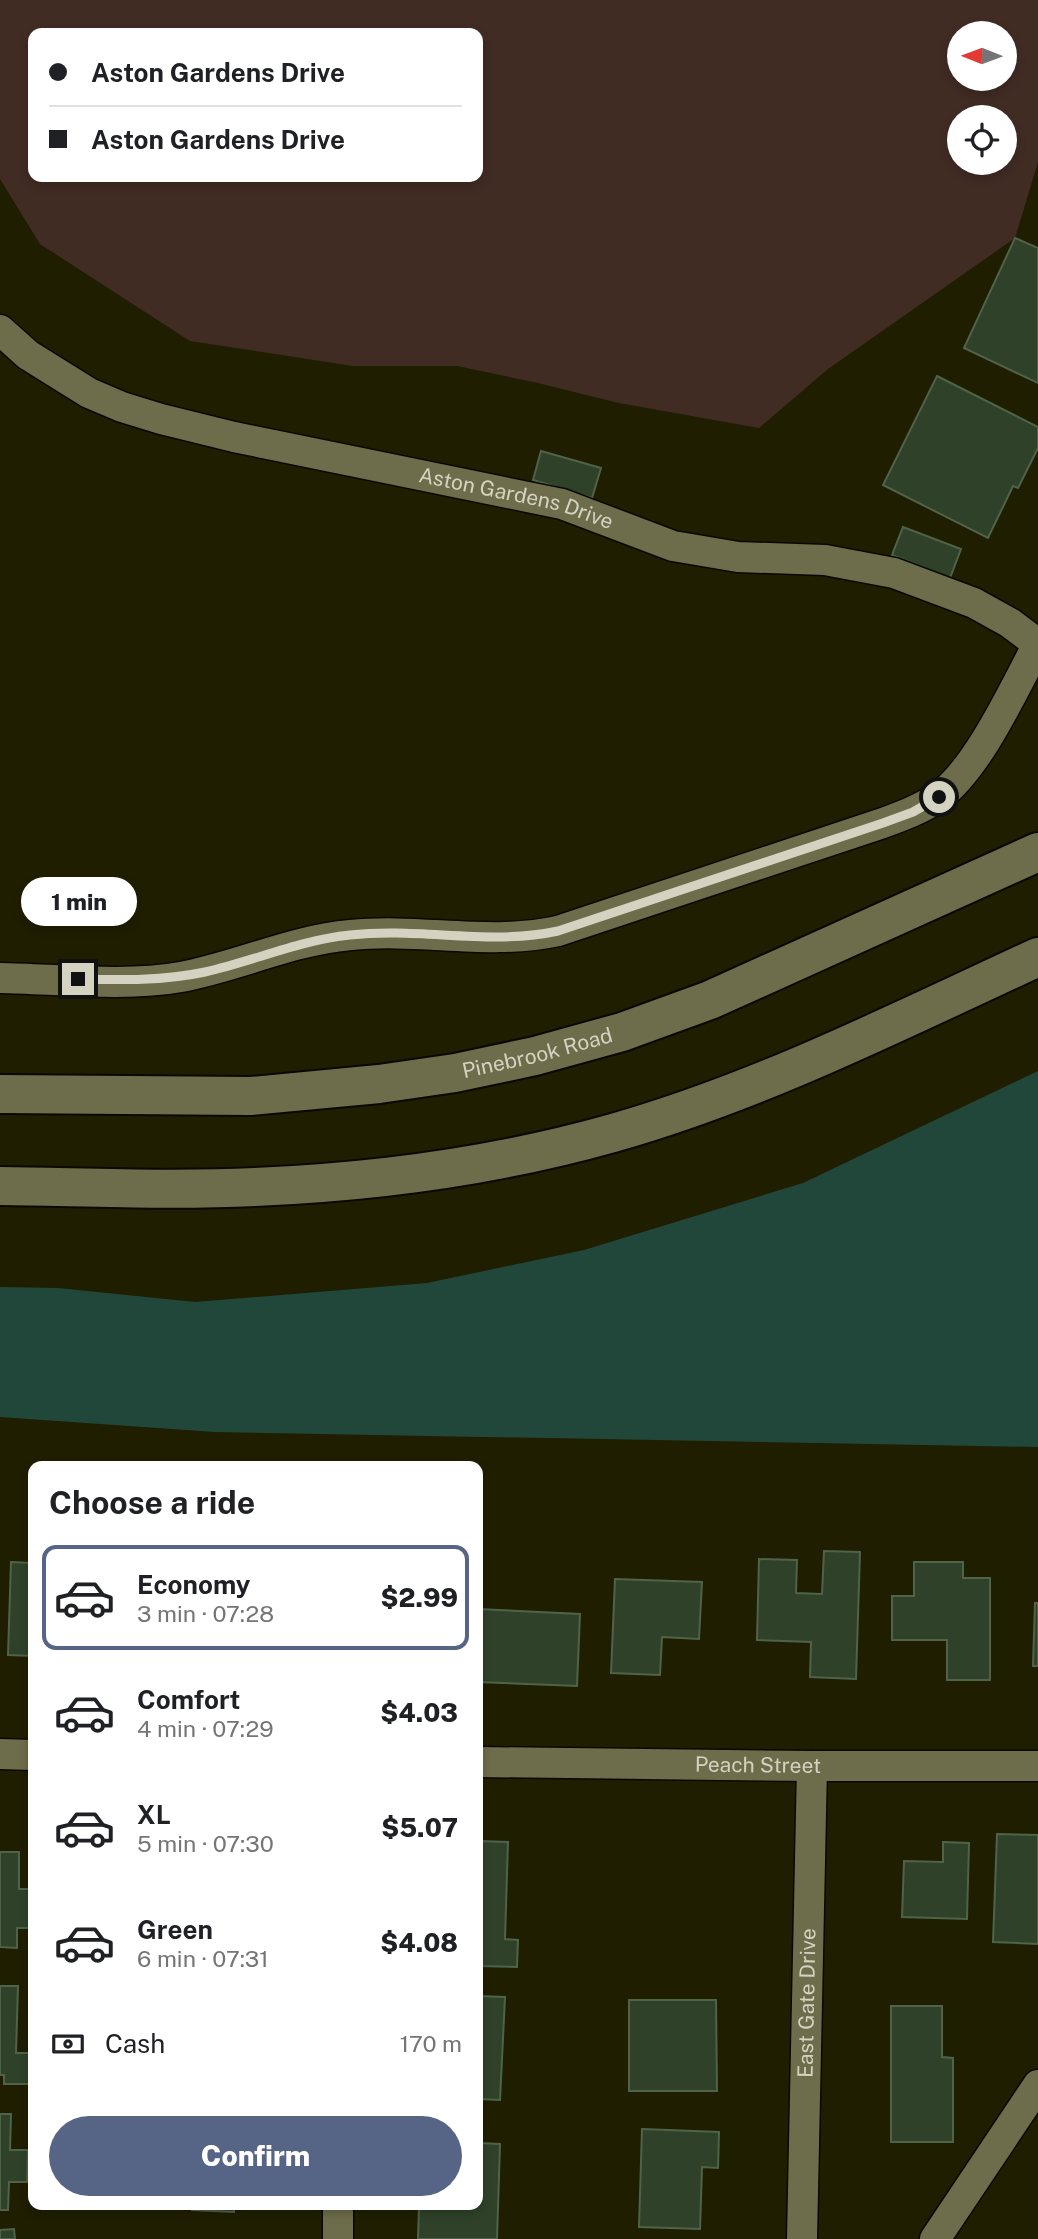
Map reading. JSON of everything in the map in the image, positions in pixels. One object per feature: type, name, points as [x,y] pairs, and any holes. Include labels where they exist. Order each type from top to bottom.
[{"type":"street","name":"Aston Gardens Drive","points":[[0,330],[29,355],[89,393],[161,419],[234,437],[562,504],[673,546],[738,557],[825,560],[894,573],[974,603],[1010,623],[1038,644],[993,728],[961,775],[939,797],[913,812],[883,823],[558,931],[510,938],[379,933],[351,935],[296,944],[207,971],[151,980],[0,978]]},
{"type":"street","name":"Pinebrook Road","points":[[0,1094],[251,1096],[379,1084],[454,1073],[535,1056],[622,1032],[710,1000],[1038,852]]},
{"type":"street","points":[[0,1185],[187,1189],[306,1185],[428,1172],[516,1156],[613,1133],[790,1071],[1038,957]]},
{"type":"street","points":[[0,1754],[28,1755]]},
{"type":"street","name":"Peach Street","points":[[483,1762],[1038,1766]]},
{"type":"street","name":"East Gate Drive","points":[[802,2239],[812,1766]]},
{"type":"street","points":[[936,2239],[1038,2085]]},
{"type":"street","points":[[338,2210],[338,2239]]},
{"type":"shaded area","points":[[0,0],[1038,0],[1038,162],[1015,238],[828,369],[759,428],[619,403],[457,366],[353,366],[190,341],[40,244],[0,179]]},
{"type":"shaded area","points":[[1038,1071],[1038,1447],[215,1432],[0,1417],[0,1287],[58,1288],[195,1302],[427,1283],[584,1250],[803,1183]]},
{"type":"building","points":[[1015,238],[1038,248],[1038,383],[964,348]]},
{"type":"building","points":[[937,376],[1038,427],[1038,448],[1018,488],[1013,486],[988,538],[883,485]]},
{"type":"building","points":[[541,451],[601,468],[592,498],[533,480]]},
{"type":"building","points":[[903,527],[961,549],[950,578],[892,555]]},
{"type":"building","points":[[824,1551],[860,1552],[856,1679],[810,1677],[811,1642],[757,1640],[759,1559],[797,1560],[796,1593],[822,1594]]},
{"type":"building","points":[[11,1562],[28,1563],[28,1656],[8,1655]]},
{"type":"building","points":[[914,1562],[963,1562],[963,1578],[990,1578],[990,1680],[947,1680],[947,1640],[892,1640],[892,1596],[914,1596]]},
{"type":"building","points":[[615,1579],[702,1582],[699,1639],[662,1637],[660,1675],[611,1673]]},
{"type":"building","points":[[1035,1603],[1038,1603],[1038,1666],[1033,1666]]},
{"type":"building","points":[[483,1609],[580,1614],[577,1686],[483,1682]]},
{"type":"building","points":[[997,1834],[1038,1835],[1038,1944],[993,1942]]},
{"type":"building","points":[[483,1841],[508,1842],[505,1939],[518,1940],[517,1967],[483,1966]]},
{"type":"building","points":[[943,1842],[969,1843],[967,1919],[902,1917],[904,1861],[943,1862]]},
{"type":"building","points":[[0,1852],[19,1852],[19,1889],[28,1889],[28,1928],[17,1928],[17,1948],[0,1947]]},
{"type":"building","points":[[0,1986],[18,1986],[16,2053],[28,2053],[28,2084],[4,2084],[4,2075],[0,2075]]},
{"type":"building","points":[[483,1996],[505,1997],[500,2100],[483,2099]]},
{"type":"building","points":[[629,2000],[716,2000],[717,2091],[629,2091]]},
{"type":"building","points":[[891,2006],[942,2006],[942,2057],[953,2058],[953,2142],[891,2142]]},
{"type":"building","points":[[0,2114],[11,2114],[10,2150],[28,2150],[27,2182],[9,2182],[8,2210],[0,2210]]},
{"type":"building","points":[[642,2129],[719,2132],[718,2168],[702,2167],[700,2229],[639,2227]]},
{"type":"building","points":[[483,2143],[500,2144],[497,2239],[418,2239],[419,2210],[483,2210]]},
{"type":"building","points":[[192,2210],[234,2210],[234,2212]]},
{"type":"building","points":[[14,2229],[15,2239],[0,2239],[0,2230]]},
{"type":"route","points":[[78,979],[151,980],[178,977],[296,944],[351,935],[379,933],[510,938],[535,936],[558,931],[883,823],[913,812],[939,797]]}]
